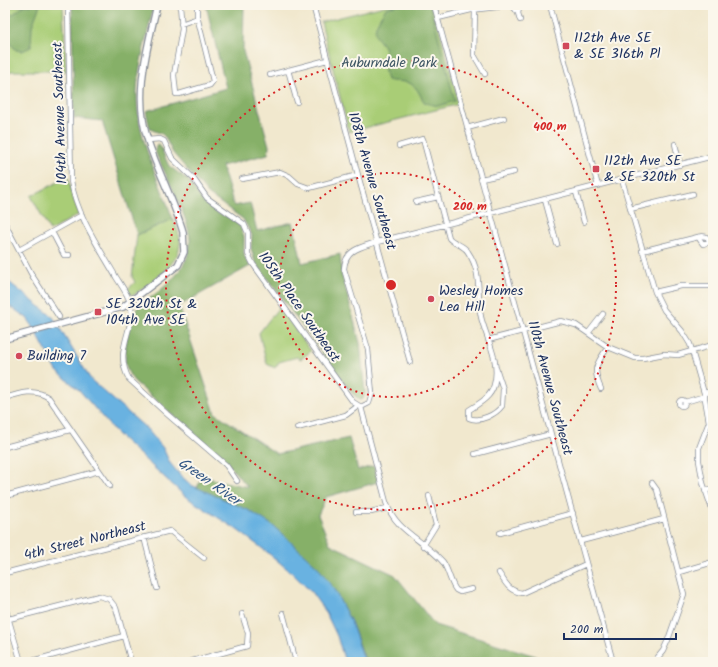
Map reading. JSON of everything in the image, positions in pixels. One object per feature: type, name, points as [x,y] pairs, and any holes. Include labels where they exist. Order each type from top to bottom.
[{"type":"main road","points":[[5,339],[117,310],[130,302],[178,265],[185,246],[181,225],[148,140],[141,109],[141,85],[157,5]]},
{"type":"street","name":"104th Avenue Southeast","points":[[68,5],[71,181],[75,198],[82,215],[130,302]]},
{"type":"street","points":[[180,5],[181,24],[174,75],[176,94],[212,83],[209,61],[198,18],[197,5]]},
{"type":"street","name":"108th Avenue Southeast","points":[[313,5],[410,362]]},
{"type":"street","name":"110th Avenue Southeast","points":[[434,5],[480,179],[574,513],[586,564],[613,662]]},
{"type":"street","points":[[438,18],[475,10],[513,5],[520,20]]},
{"type":"street","points":[[518,13],[520,5]]},
{"type":"street","points":[[550,5],[598,186]]},
{"type":"street","points":[[475,10],[474,54],[477,63],[485,74]]},
{"type":"street","points":[[181,24],[198,18]]},
{"type":"street","points":[[270,75],[327,60]]},
{"type":"street","points":[[288,70],[297,102]]},
{"type":"street","points":[[467,128],[504,118]]},
{"type":"street","points":[[399,146],[424,139],[450,240],[468,251],[479,278],[479,307],[502,388],[502,406],[489,416],[478,419],[469,418],[469,410],[485,399],[493,388],[496,368]]},
{"type":"street","name":"105th Place Southeast","points":[[148,140],[164,140],[171,157],[193,178],[207,198],[244,224],[248,233],[247,250],[251,261],[348,396],[360,406]]},
{"type":"street","points":[[675,144],[680,165]]},
{"type":"street","points":[[297,428],[346,415],[360,406],[366,405],[371,398],[369,356],[364,330],[344,266],[347,257],[357,248],[713,156]]},
{"type":"street","points":[[242,179],[280,172],[289,176],[298,184],[309,188],[358,175]]},
{"type":"street","points":[[480,179],[514,172]]},
{"type":"street","points":[[622,180],[655,292],[664,310],[686,336],[705,394],[710,429],[701,444],[698,454],[699,468],[705,491],[713,512]]},
{"type":"street","points":[[576,192],[584,222]]},
{"type":"street","points":[[630,209],[693,194]]},
{"type":"street","points":[[416,202],[438,196]]},
{"type":"street","points":[[545,200],[557,244]]},
{"type":"street","points":[[18,250],[82,215]]},
{"type":"street","points":[[5,224],[33,277],[59,317]]},
{"type":"street","points":[[52,232],[64,255],[69,255]]},
{"type":"street","points":[[642,251],[698,237]]},
{"type":"street","points":[[655,292],[681,286],[713,286]]},
{"type":"street","points":[[130,302],[130,320],[124,344],[123,359],[125,372],[129,379],[226,465],[237,481]]},
{"type":"street","points":[[588,332],[602,314]]},
{"type":"street","points":[[488,340],[561,321],[576,325],[608,347],[625,355],[639,358],[664,354],[678,355],[713,345]]},
{"type":"street","points":[[601,389],[595,377],[595,369],[597,362],[608,347]]},
{"type":"street","points":[[685,402],[713,391]]},
{"type":"street","points":[[5,398],[22,393],[36,392],[47,396],[56,406],[70,430],[110,486]]},
{"type":"street","points":[[360,406],[387,508],[398,524],[444,564],[455,589],[462,591],[472,589]]},
{"type":"street","points":[[5,447],[70,430]]},
{"type":"street","points":[[475,454],[551,434]]},
{"type":"street","points":[[5,496],[99,471]]},
{"type":"street","points":[[652,483],[657,490],[683,591],[683,601],[663,651],[654,662]]},
{"type":"street","points":[[705,491],[713,488]]},
{"type":"street","points":[[423,546],[436,525],[429,496]]},
{"type":"street","points":[[356,512],[371,512],[387,508]]},
{"type":"street","points":[[500,534],[574,513]]},
{"type":"street","points":[[581,541],[664,519]]},
{"type":"street","name":"4th Street Northeast","points":[[5,573],[172,531],[204,558]]},
{"type":"street","points":[[144,537],[157,588]]},
{"type":"street","points":[[679,572],[713,562]]},
{"type":"street","points":[[499,573],[513,592],[522,593],[586,564]]},
{"type":"street","points":[[9,619],[91,597],[104,596],[112,601],[118,614],[131,662]]},
{"type":"street","points":[[5,607],[21,662]]},
{"type":"street","points":[[283,613],[296,662]]},
{"type":"street","points":[[189,662],[242,648],[248,645],[248,633],[242,614]]},
{"type":"street","points":[[28,662],[124,636]]},
{"type":"street","points":[[216,654],[218,662]]},
{"type":"green space","points":[[25,5],[63,5],[66,71],[12,71],[5,74],[5,8]]},
{"type":"green space","points":[[25,5],[40,5],[32,26],[31,47],[22,51],[16,50],[5,37],[5,13],[13,14]]},
{"type":"green space","points":[[72,5],[154,5],[139,71],[137,92],[138,108],[140,125],[149,157],[173,219],[137,235],[102,121],[74,118]]},
{"type":"green space","points":[[206,5],[244,5],[243,51],[269,146],[268,154],[222,166],[234,206],[250,203],[257,231],[293,222],[302,263],[340,254],[342,275],[360,343],[365,393],[363,399],[360,400],[353,394],[255,262],[251,248],[252,235],[243,219],[208,194],[173,153],[165,137],[162,134],[150,129],[146,111],[226,88]]},
{"type":"green space","name":"Auburndale Park","points":[[388,5],[433,5],[459,104],[349,132],[321,22]]},
{"type":"green space","points":[[399,5],[430,5],[455,101],[438,106],[425,103],[416,89],[409,83],[387,80],[385,69],[385,50],[375,31],[379,19],[386,8]]},
{"type":"green space","points":[[157,144],[159,144],[169,166],[188,180],[204,203],[217,213],[233,219],[240,226],[244,236],[244,255],[250,266],[179,306],[215,413],[277,454],[349,438],[358,470],[374,466],[378,482],[326,497],[318,515],[330,544],[395,575],[435,625],[555,662],[366,662],[351,622],[334,590],[227,506],[236,503],[214,496],[197,488],[202,477],[248,487],[225,461],[134,381],[126,367],[125,360],[127,336],[134,313],[137,308],[176,276],[185,261],[190,244],[190,235],[183,213],[155,150]]},
{"type":"green space","points":[[68,177],[72,195],[79,214],[50,231],[31,196]]},
{"type":"green space","points":[[173,219],[180,239],[176,257],[157,278],[134,295],[130,294],[127,290],[135,282],[132,277],[137,235]]},
{"type":"green space","points":[[279,307],[311,351],[301,359],[297,357],[279,362],[275,368],[267,364],[259,333]]},
{"type":"water","name":"Green River","points":[[5,279],[53,317],[91,380],[147,429],[163,448],[170,463],[180,475],[191,485],[248,510],[272,525],[318,567],[335,591],[351,622],[365,662],[345,662],[337,636],[326,613],[312,593],[292,573],[236,529],[186,497],[116,433],[80,391],[57,371],[27,318],[5,303]]},
{"type":"place","name":"112th Ave SE & SE 316th Pl","points":[[566,46]]},
{"type":"place","name":"112th Ave SE & SE 320th St","points":[[596,169]]},
{"type":"place","name":"Wesley Homes Lea Hill","points":[[431,299]]},
{"type":"place","name":"SE 320th St & 104th Ave SE","points":[[98,312]]},
{"type":"place","name":"Building 7","points":[[19,356]]}]
